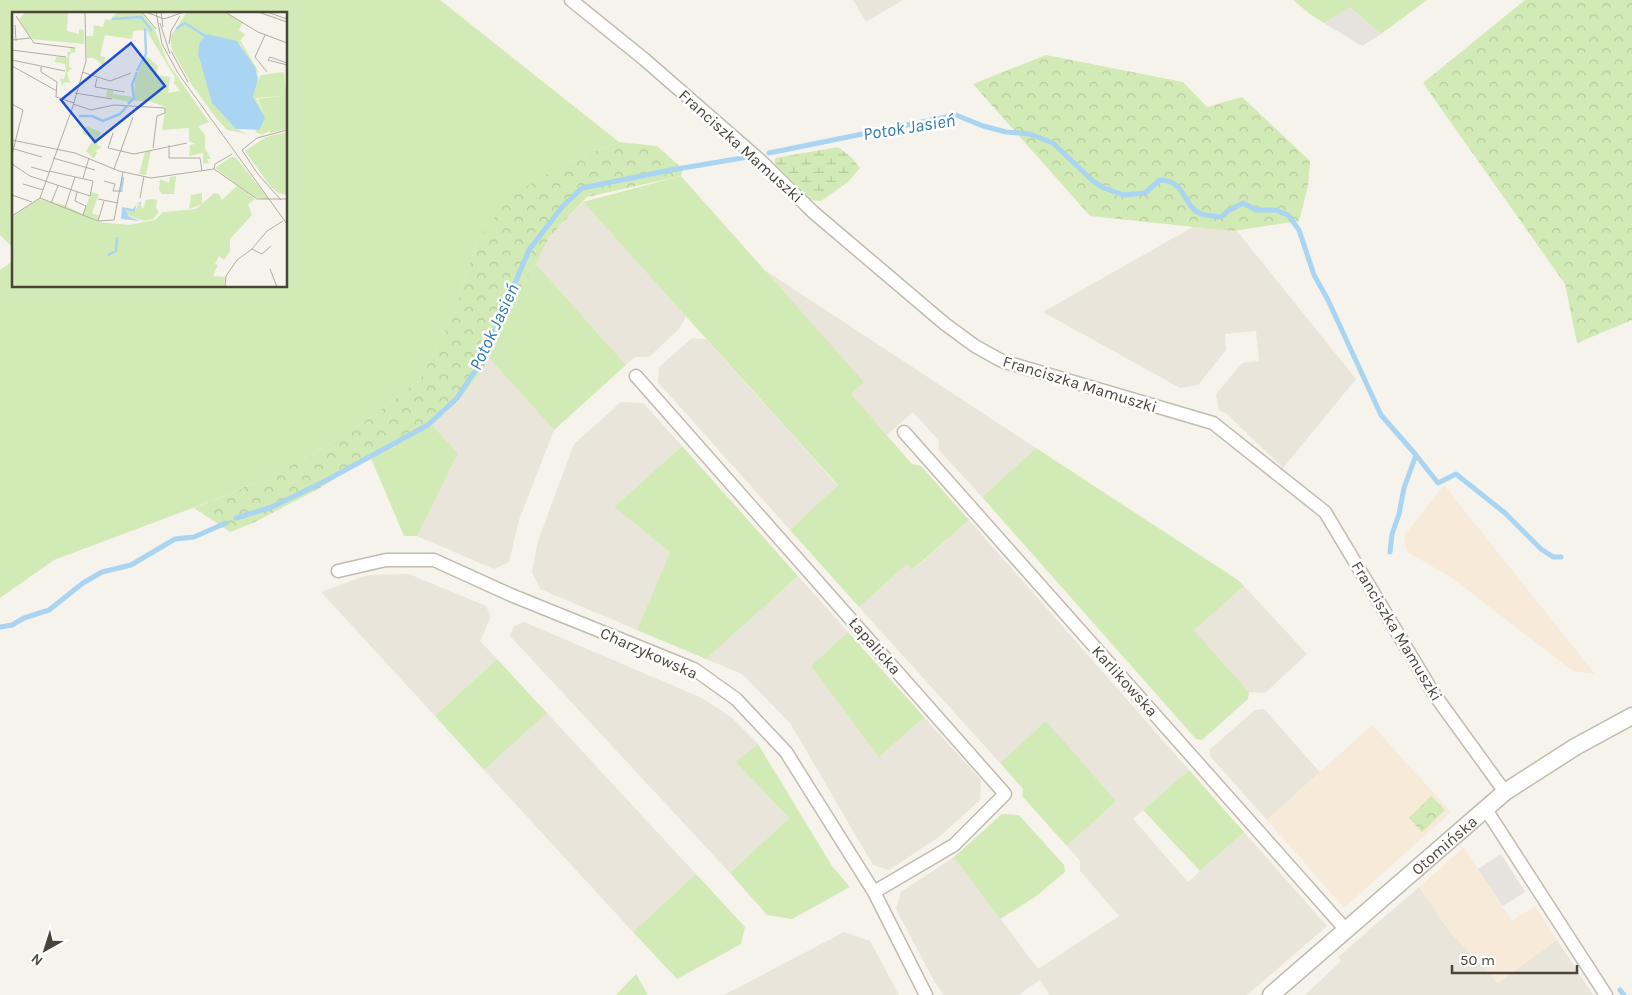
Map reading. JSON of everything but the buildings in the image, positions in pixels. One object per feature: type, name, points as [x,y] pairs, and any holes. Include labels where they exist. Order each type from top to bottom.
[{"type":"street","name":"Franciszka Mamuszki","points":[[571,0],[644,59],[762,162],[813,212],[945,324],[975,346],[1002,361],[1213,423],[1325,512],[1434,694],[1505,792]]},
{"type":"street","name":"Łapalicka","points":[[636,376],[1005,794],[954,845],[874,892]]},
{"type":"street","name":"Karlikowska","points":[[904,432],[1346,930]]},
{"type":"street","name":"Charzykowska","points":[[338,571],[386,560],[434,560],[511,594],[694,669],[736,699],[786,752],[874,892],[926,995]]},
{"type":"street","name":"Otomińska","points":[[1271,995],[1505,792],[1575,747],[1632,716]]},
{"type":"street","points":[[1485,808],[1606,995]]},
{"type":"shaded area","points":[[853,0],[903,0],[866,22]]},
{"type":"shaded area","points":[[1350,7],[1381,34],[1362,46],[1324,23]]},
{"type":"shaded area","points":[[583,202],[686,316],[680,328],[649,357],[635,357],[626,365],[536,264],[549,237]]},
{"type":"shaded area","points":[[1221,211],[1356,379],[1283,468],[1227,414],[1219,410],[1216,394],[1242,363],[1259,361],[1256,331],[1225,334],[1226,350],[1198,385],[1180,388],[1043,312]]},
{"type":"shaded area","points":[[763,269],[1036,448],[982,497],[938,449],[939,441],[913,412],[887,435],[850,394],[863,382]]},
{"type":"shaded area","points":[[692,338],[706,339],[838,486],[790,530],[658,382],[659,367]]},
{"type":"shaded area","points":[[489,358],[554,430],[519,520],[509,562],[494,569],[417,536],[458,453],[432,425],[460,399]]},
{"type":"shaded area","points":[[621,402],[643,403],[682,446],[614,507],[670,552],[637,630],[540,589],[532,572],[538,541],[574,444]]},
{"type":"shaded area","points":[[1444,485],[1595,674],[1573,671],[1449,576],[1407,552],[1404,536]]},
{"type":"shaded area","points":[[969,520],[1189,770],[1133,819],[1188,882],[1244,832],[1327,926],[1247,995],[1050,995],[1040,980],[1018,995],[944,995],[934,981],[896,909],[901,892],[954,857],[1038,969],[1119,916],[1080,871],[1080,861],[1067,846],[1116,801],[1046,722],[1000,763],[859,607],[907,564],[913,570]]},
{"type":"shaded area","points":[[409,574],[486,606],[491,617],[480,641],[497,659],[435,716],[321,592],[368,575]]},
{"type":"shaded area","points":[[798,576],[848,632],[811,666],[879,756],[924,717],[981,780],[980,800],[939,837],[889,870],[873,865],[790,723],[742,674],[706,659]]},
{"type":"shaded area","points":[[1244,586],[1307,654],[1265,693],[1249,692],[1194,630]]},
{"type":"shaded area","points":[[524,622],[702,698],[731,717],[758,744],[737,762],[789,818],[730,873],[510,636],[514,626]]},
{"type":"shaded area","points":[[1264,709],[1320,772],[1267,820],[1210,756],[1210,749],[1255,710]]},
{"type":"shaded area","points":[[547,713],[696,874],[633,932],[484,770]]},
{"type":"shaded area","points":[[1372,725],[1451,812],[1344,908],[1267,820]]},
{"type":"shaded area","points":[[1464,847],[1512,921],[1535,906],[1557,940],[1498,983],[1450,932],[1419,887]]},
{"type":"shaded area","points":[[1501,854],[1525,892],[1503,906],[1478,869]]},
{"type":"shaded area","points":[[1419,887],[1450,932],[1498,983],[1557,940],[1593,995],[1305,995],[1341,961],[1338,957]]},
{"type":"shaded area","points":[[844,932],[870,941],[899,995],[724,995]]},
{"type":"green space","points":[[0,0],[440,0],[619,142],[568,162],[476,244],[455,311],[420,380],[374,415],[311,456],[230,494],[54,560],[0,598],[0,270],[12,261],[12,288],[288,288],[288,12],[12,12],[12,247],[0,235]]},
{"type":"green space","points":[[1293,0],[1427,0],[1381,34],[1350,7],[1324,23]]},
{"type":"green space","points":[[1525,0],[1632,0],[1632,320],[1577,343],[1565,284],[1423,83]]},
{"type":"green space","points":[[1046,55],[1183,82],[1207,107],[1242,97],[1310,161],[1308,186],[1299,221],[1233,231],[1090,216],[973,84]]},
{"type":"green space","points":[[619,142],[657,146],[683,169],[681,176],[587,197],[549,237],[536,264],[503,318],[486,364],[460,399],[432,425],[391,449],[370,456],[320,488],[253,523],[230,532],[194,508],[230,494],[311,456],[374,415],[420,380],[455,311],[476,244],[508,198],[568,162]]},
{"type":"green space","points":[[838,147],[851,157],[860,168],[848,182],[821,201],[812,200],[775,164],[775,158]]},
{"type":"green space","points":[[681,176],[864,382],[851,394],[912,464],[921,466],[969,520],[912,570],[907,564],[859,607],[790,530],[838,485],[583,202]]},
{"type":"green space","points":[[536,264],[626,365],[554,430],[489,358],[503,318]]},
{"type":"green space","points":[[432,425],[458,453],[417,536],[404,536],[370,456],[391,449]]},
{"type":"green space","points":[[682,446],[798,576],[706,659],[637,630],[670,552],[614,507]]},
{"type":"green space","points":[[1036,448],[1238,580],[1244,586],[1194,630],[1249,692],[1248,699],[1202,740],[1196,739],[982,497]]},
{"type":"green space","points":[[848,632],[924,717],[879,757],[811,666]]},
{"type":"green space","points":[[497,659],[547,713],[484,770],[435,716]]},
{"type":"green space","points":[[1046,721],[1116,801],[1067,846],[1022,796],[1023,789],[1000,763]]},
{"type":"green space","points":[[758,744],[832,866],[850,887],[792,919],[767,915],[730,873],[789,818],[736,762]]},
{"type":"green space","points":[[1189,770],[1244,832],[1200,871],[1143,810]]},
{"type":"green space","points":[[1431,796],[1445,810],[1422,832],[1409,818]]},
{"type":"green space","points":[[1002,814],[1019,815],[1064,865],[1065,872],[1035,897],[1000,919],[954,857]]},
{"type":"green space","points":[[696,874],[745,927],[741,944],[677,979],[633,932]]},
{"type":"green space","points":[[636,974],[648,995],[616,995]]},
{"type":"waterway","points":[[769,153],[956,115],[983,126],[1006,132],[1030,134],[1053,143],[1093,181],[1104,188],[1124,195],[1145,193],[1160,180],[1175,184],[1195,211],[1203,215],[1221,217],[1243,203],[1256,210],[1275,210],[1288,215],[1299,230],[1314,275],[1328,300],[1381,415],[1438,483],[1456,474],[1505,513],[1541,549],[1553,557],[1561,557]]},
{"type":"waterway","name":"Potok Jasień","points":[[236,518],[272,507],[327,480],[428,425],[457,398],[483,359],[529,250],[562,207],[582,188],[748,157]]},
{"type":"waterway","points":[[1390,552],[1392,534],[1399,514],[1404,488],[1416,455]]},
{"type":"waterway","name":"Potok Jasień","points":[[0,627],[12,625],[24,618],[49,610],[83,583],[102,572],[131,565],[175,539],[194,537],[226,523]]},
{"type":"waterway","points":[[1620,990],[1624,995]]}]
